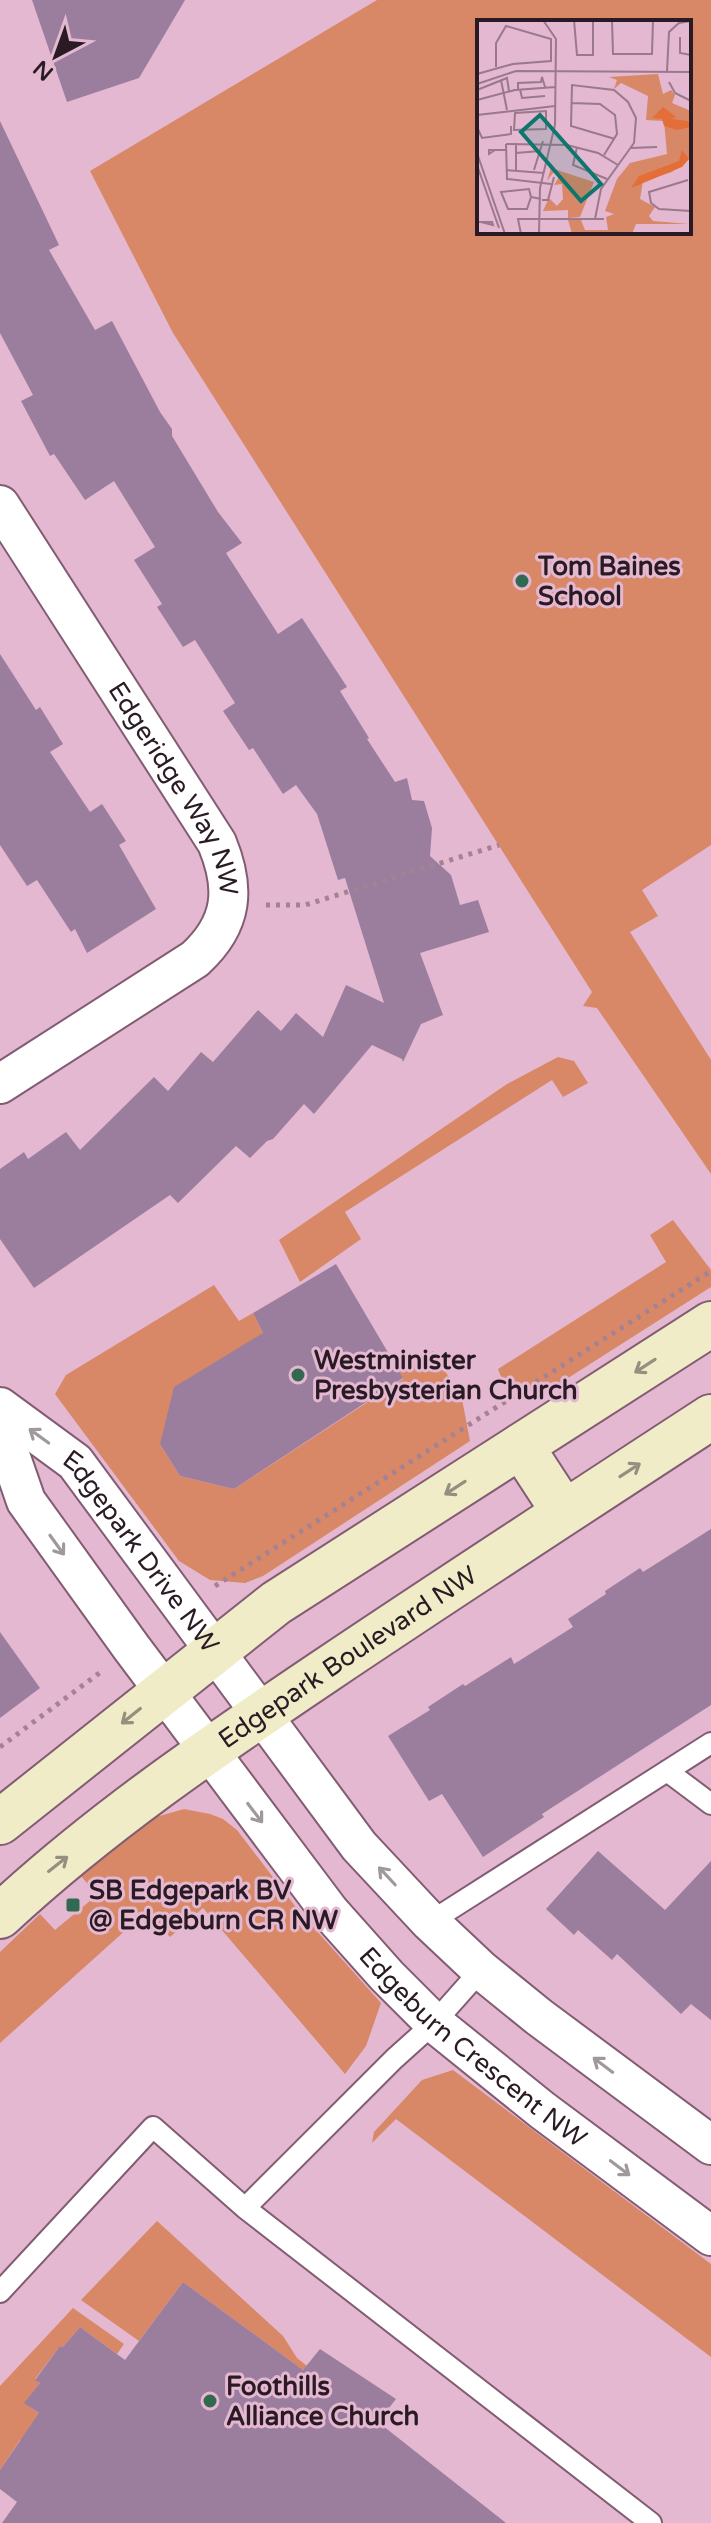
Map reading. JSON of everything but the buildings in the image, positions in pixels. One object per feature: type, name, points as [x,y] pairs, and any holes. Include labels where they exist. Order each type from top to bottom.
[{"type":"street","name":"Edgeridge Way NW","points":[[0,505],[217,843],[228,870],[229,905],[214,937],[195,959],[0,1084]]},
{"type":"street","points":[[0,1822],[276,1603],[711,1324]]},
{"type":"street","name":"Edgepark Drive NW","points":[[0,1407],[75,1462],[261,1714]]},
{"type":"street","name":"Edgepark Boulevard NW","points":[[0,1916],[44,1875],[119,1815],[208,1751],[711,1417]]},
{"type":"street","name":"Edgepark Drive NW","points":[[0,1426],[26,1501],[208,1751]]},
{"type":"street","points":[[521,1446],[564,1512]]},
{"type":"street","points":[[261,1714],[359,1846],[430,1922],[481,1970],[539,2017],[711,2145]]},
{"type":"street","name":"Edgeburn Crescent NW","points":[[208,1751],[330,1912],[434,2023],[542,2110],[711,2236]]},
{"type":"lane","points":[[430,1922],[711,1743]]},
{"type":"lane","points":[[667,1771],[711,1804]]},
{"type":"lane","points":[[245,2208],[434,2023],[481,1970]]},
{"type":"lane","points":[[0,2292],[153,2127],[245,2208],[651,2523]]},
{"type":"path","points":[[229,905],[305,905],[499,845]]},
{"type":"shaded area","name":"Tom Baines School","points":[[377,0],[711,0],[711,845],[642,890],[658,916],[630,932],[711,1060],[711,1174],[597,1008],[583,1006],[592,992],[173,333],[90,171]]},
{"type":"shaded area","points":[[558,1057],[574,1061],[588,1083],[563,1097],[552,1080],[345,1212],[361,1239],[300,1282],[279,1240],[507,1084]]},
{"type":"shaded area","points":[[673,1220],[711,1270],[711,1287],[543,1394],[516,1388],[505,1382],[498,1369],[666,1262],[650,1235]]},
{"type":"shaded area","points":[[214,1285],[239,1321],[253,1313],[263,1333],[160,1444],[180,1476],[234,1489],[403,1379],[399,1371],[433,1351],[462,1399],[470,1441],[263,1576],[245,1583],[210,1580],[179,1561],[55,1394],[66,1375]]},
{"type":"shaded area","points":[[184,1809],[223,1819],[237,1830],[298,1910],[381,2003],[366,2046],[345,2074],[203,1908],[170,1937],[147,1911],[0,2043],[0,1952],[40,1914],[55,1930],[97,1895],[81,1876],[156,1817]]},
{"type":"shaded area","points":[[453,2070],[711,2264],[711,2357],[396,2119],[372,2143],[374,2132],[422,2080]]},
{"type":"shaded area","points":[[157,2221],[283,2336],[297,2358],[307,2366],[303,2370],[183,2282],[139,2341],[81,2300]]},
{"type":"shaded area","points":[[73,2308],[124,2344],[117,2354],[80,2327],[63,2347],[60,2346],[35,2379],[40,2383],[25,2403],[67,2434],[25,2443],[20,2440],[0,2470],[0,2386]]},
{"type":"place","name":"Tom Baines School","points":[[522,581]]},
{"type":"place","name":"Westminister Presbysterian Church","points":[[298,1375]]},
{"type":"place","name":"SB Edgepark BV @ Edgeburn CR NW","points":[[73,1905]]},
{"type":"place","name":"Foothills Alliance Church","points":[[210,2401]]}]
